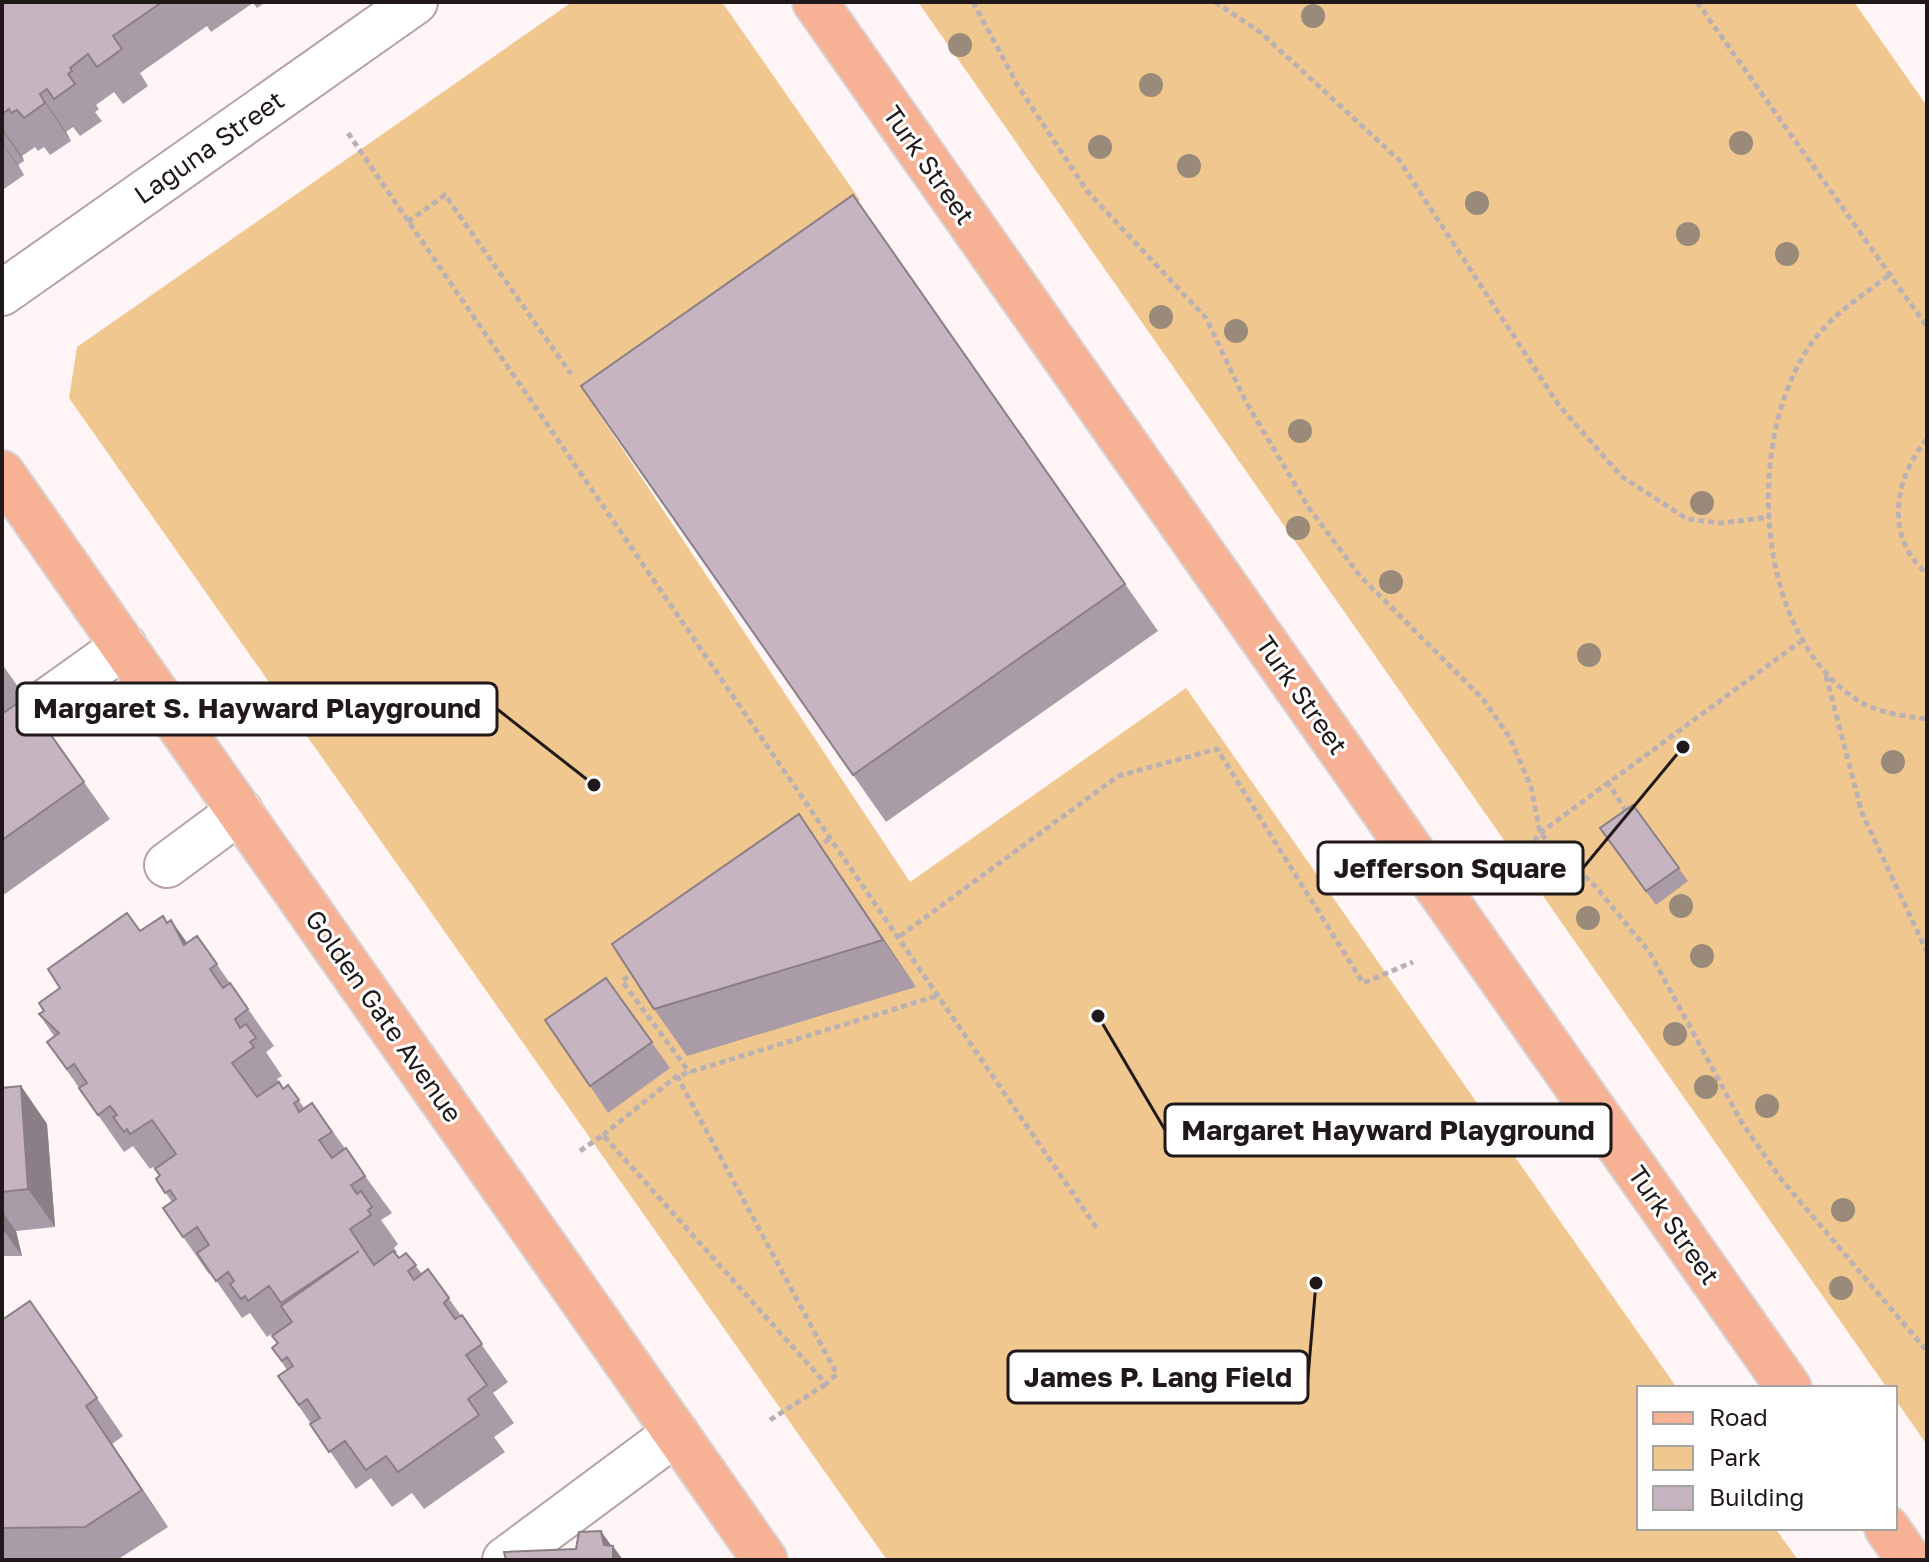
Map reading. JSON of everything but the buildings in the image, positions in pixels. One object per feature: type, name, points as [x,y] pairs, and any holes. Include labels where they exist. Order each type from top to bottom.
[{"type":"main road","name":"Turk Street","points":[[815,2],[1788,1386]]},
{"type":"main road","name":"Golden Gate Avenue","points":[[2,473],[765,1560]]},
{"type":"main road","points":[[1888,1530],[1909,1560]]},
{"type":"street","name":"Laguna Street","points":[[2,293],[415,2]]},
{"type":"street","points":[[2,733],[124,646]]},
{"type":"street","points":[[167,865],[240,811]]},
{"type":"street","points":[[505,1560],[676,1433]]},
{"type":"path","points":[[973,2],[1018,86],[1087,191],[1206,318],[1254,415],[1309,508],[1360,576],[1483,699],[1510,738],[1531,787],[1540,833],[1596,887],[1650,953],[1742,1123],[1781,1179],[1927,1351]]},
{"type":"path","points":[[1215,2],[1272,42],[1399,160],[1558,404],[1621,476],[1687,519],[1721,523],[1770,517]]},
{"type":"path","points":[[1697,2],[1927,327]]},
{"type":"path","points":[[348,133],[900,936],[1098,1230]]},
{"type":"path","points":[[408,222],[445,195],[571,374]]},
{"type":"path","points":[[1888,276],[1829,321],[1806,351],[1776,426],[1768,466],[1770,517],[1785,598],[1800,642],[1826,675],[1859,702],[1881,711],[1927,719]]},
{"type":"path","points":[[1927,439],[1902,478],[1898,506],[1900,535],[1916,565],[1927,574]]},
{"type":"path","points":[[1511,874],[1540,833],[1800,642]]},
{"type":"path","points":[[1826,675],[1862,813],[1927,952]]},
{"type":"path","points":[[900,936],[1118,776],[1217,749],[1363,983],[1413,962]]},
{"type":"path","points":[[1607,781],[1633,821]]},
{"type":"path","points":[[806,855],[832,837]]},
{"type":"path","points":[[648,963],[622,981],[690,1073]]},
{"type":"path","points":[[580,1151],[677,1076],[940,995]]},
{"type":"path","points":[[677,1076],[837,1374],[770,1420]]},
{"type":"path","points":[[603,1135],[826,1384]]},
{"type":"green space","points":[[572,2],[722,2],[860,200],[586,394],[910,882],[1186,688],[1676,1386],[1637,1386],[1637,1530],[1776,1530],[1798,1560],[887,1560],[69,398],[77,347]]},
{"type":"green space","points":[[918,2],[1854,2],[1927,106],[1927,1445],[1897,1402],[1897,1386],[1886,1386]]},
{"type":"place","name":"Jefferson Square","points":[[1683,747]]},
{"type":"place","name":"Margaret S. Hayward Playground","points":[[594,785]]},
{"type":"place","name":"Margaret Hayward Playground","points":[[1098,1016]]},
{"type":"place","name":"James P. Lang Field","points":[[1316,1283]]}]
